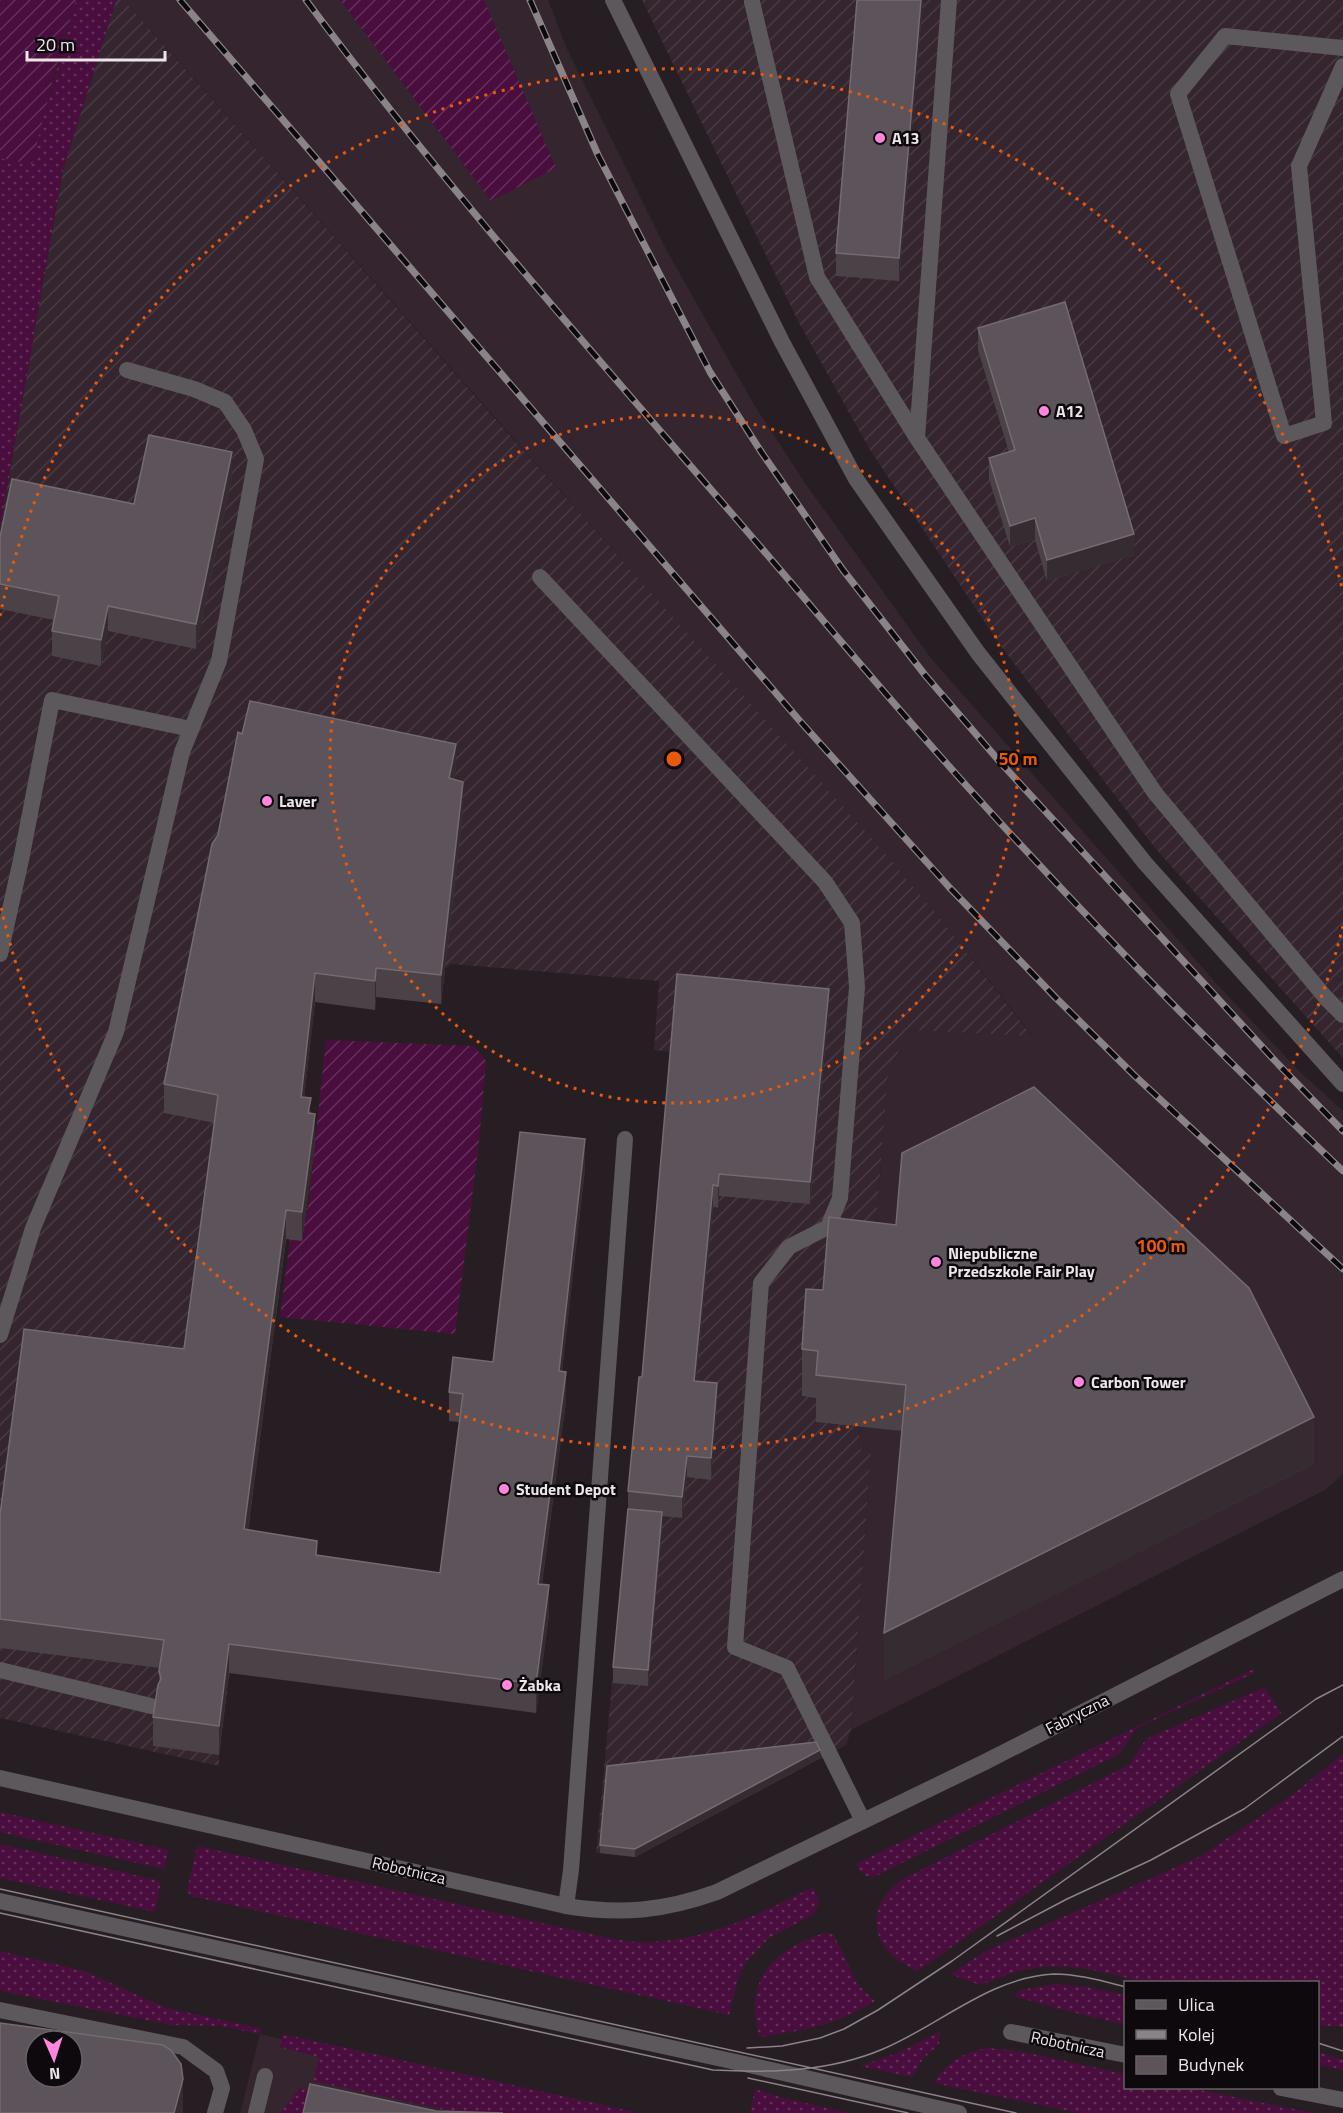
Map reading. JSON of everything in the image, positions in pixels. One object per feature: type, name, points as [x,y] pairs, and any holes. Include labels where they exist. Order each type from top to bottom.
[{"type":"street","points":[[613,0],[782,342],[856,479],[978,652],[1145,862],[1343,1084]]},
{"type":"street","points":[[917,438],[949,0]]},
{"type":"street","points":[[752,2],[817,277],[917,438],[1155,793],[1343,1015]]},
{"type":"street","points":[[1343,48],[1225,36],[1178,94],[1284,435],[1324,423],[1299,166],[1343,66]]},
{"type":"street","points":[[0,1335],[4,1305],[33,1228],[116,1032],[182,752],[219,661],[256,459],[244,430],[225,402],[194,389],[128,370]]},
{"type":"street","points":[[540,577],[825,882],[852,923],[857,987],[840,1198],[828,1227],[789,1247],[761,1283],[735,1647],[787,1668],[863,1821]]},
{"type":"street","points":[[0,954],[52,700],[191,729]]},
{"type":"street","points":[[566,1906],[571,1870],[625,1139]]},
{"type":"street","name":"Fabryczna","points":[[810,1847],[985,1762],[1343,1579]]},
{"type":"street","points":[[0,1670],[151,1706]]},
{"type":"street","name":"Robotnicza","points":[[0,1778],[566,1906],[618,1912],[644,1911],[717,1892],[810,1847]]},
{"type":"street","points":[[0,1901],[959,2113]]},
{"type":"street","points":[[0,2010],[183,2047],[216,2071],[222,2088],[215,2113]]},
{"type":"street","name":"Robotnicza","points":[[1011,2032],[1124,2055]]},
{"type":"street","points":[[256,2113],[265,2076]]},
{"type":"street","points":[[1286,2089],[1343,2100]]},
{"type":"shaded area","points":[[0,0],[76,0],[55,71],[32,164],[0,158]]},
{"type":"shaded area","points":[[76,0],[116,0],[63,170],[0,528],[0,158],[31,163]]},
{"type":"shaded area","points":[[116,0],[124,0],[872,839],[940,918],[1032,1036],[908,1030],[888,1075],[858,1449],[871,1450],[851,1730],[846,1745],[635,1857],[596,1853],[639,1398],[648,1332],[671,1052],[654,1050],[659,981],[451,964],[446,968],[320,955],[299,1140],[219,1766],[0,1718],[0,528],[63,170]]},
{"type":"shaded area","points":[[124,0],[548,0],[567,49],[667,251],[753,403],[805,483],[930,657],[1216,983],[1297,1069],[1343,1111],[1343,1474],[1325,1490],[851,1730],[871,1450],[858,1449],[888,1075],[908,1030],[1032,1035],[940,918]]},
{"type":"shaded area","points":[[340,0],[484,0],[556,168],[491,201]]},
{"type":"shaded area","points":[[642,0],[1343,0],[1343,1058],[1155,848],[1000,645],[870,450],[798,321]]},
{"type":"shaded area","points":[[326,1040],[474,1046],[486,1061],[479,1142],[455,1334],[280,1317],[294,1208],[308,1208]]},
{"type":"shaded area","points":[[1254,1669],[1254,1673],[1137,1728],[1117,1755],[876,1876],[864,1874],[856,1864]]},
{"type":"shaded area","points":[[1265,1687],[1281,1713],[918,1971],[895,1958],[883,1945],[877,1929],[879,1907],[886,1895],[901,1880],[1129,1765],[1146,1739]]},
{"type":"shaded area","points":[[1343,1754],[1343,2027],[1319,2025],[1319,1981],[1138,1981],[1081,1968],[1050,1967],[1019,1971],[980,1985],[950,1974],[988,1950],[1201,1856],[1292,1795]]},
{"type":"shaded area","points":[[0,1812],[169,1850],[164,1869],[0,1832]]},
{"type":"shaded area","points":[[0,1844],[161,1881],[155,1912],[0,1878]]},
{"type":"shaded area","points":[[197,1846],[631,1942],[664,1941],[709,1932],[751,1917],[813,1887],[819,1902],[814,1914],[769,1938],[747,1961],[738,1979],[729,2015],[191,1896],[187,1891]]},
{"type":"shaded area","points":[[825,1933],[834,1935],[857,1984],[875,2001],[834,2021],[760,2037],[755,2018],[755,2000],[766,1970],[791,1948]]},
{"type":"shaded area","points":[[0,1951],[84,1971],[166,2008],[262,2029],[260,2034],[221,2026],[172,2025],[0,1991]]},
{"type":"shaded area","points":[[1055,1984],[1087,1987],[1124,1995],[1124,2025],[1013,1996],[1022,1990]]},
{"type":"shaded area","points":[[940,2032],[939,2044],[922,2060],[912,2077],[860,2066],[895,2054]]},
{"type":"shaded area","points":[[260,2034],[281,2039],[615,2113],[240,2113]]},
{"type":"shaded area","points":[[283,2034],[639,2113],[459,2113],[313,2081],[319,2057],[279,2047]]},
{"type":"shaded area","points":[[988,2048],[1019,2051],[1124,2074],[1124,2089],[1195,2089],[1313,2113],[1078,2113],[934,2083],[951,2063],[971,2052]]},
{"type":"shaded area","points":[[1319,2052],[1343,2060],[1343,2070],[1319,2065]]},
{"type":"shaded area","points":[[300,2088],[322,2095],[317,2113],[280,2113]]},
{"type":"shaded area","points":[[755,2089],[783,2098],[850,2113],[750,2113]]},
{"type":"building","name":"A13","points":[[857,0],[921,0],[899,258],[836,253]]},
{"type":"building","name":"A12","points":[[1065,302],[1134,534],[1047,560],[1035,518],[1010,526],[989,458],[1015,450],[978,328]]},
{"type":"building","points":[[149,435],[232,452],[196,624],[108,606],[101,640],[52,631],[59,596],[0,584],[0,537],[12,479],[134,504]]},
{"type":"building","points":[[250,701],[456,744],[449,778],[463,782],[441,975],[376,968],[375,981],[315,973],[301,1097],[311,1098],[308,1113],[315,1114],[302,1212],[286,1210],[244,1529],[317,1541],[316,1555],[440,1573],[463,1394],[449,1392],[453,1357],[493,1362],[520,1132],[585,1139],[559,1371],[566,1372],[538,1584],[549,1585],[536,1684],[229,1644],[219,1726],[153,1717],[161,1679],[159,1671],[164,1640],[0,1619],[0,1515],[24,1329],[184,1349],[218,1095],[164,1084],[212,844],[218,835],[238,732],[242,734]]},
{"type":"building","points":[[677,974],[829,989],[810,1182],[719,1174],[718,1186],[713,1185],[694,1381],[717,1383],[711,1458],[687,1456],[682,1497],[628,1491],[639,1377],[642,1377]]},
{"type":"building","name":"Carbon Tower","points":[[1034,1087],[1249,1288],[1314,1417],[884,1633],[906,1385],[816,1375],[818,1351],[802,1349],[806,1289],[823,1290],[829,1217],[896,1225],[902,1153]]},
{"type":"building","points":[[628,1509],[662,1512],[648,1670],[613,1667]]},
{"type":"building","points":[[816,1742],[820,1750],[635,1849],[600,1845],[607,1766]]},
{"type":"building","points":[[0,2023],[44,2029],[24,2029],[24,2089],[84,2089],[84,2034],[163,2045],[171,2050],[181,2064],[183,2079],[174,2113],[0,2113]]},
{"type":"building","points":[[310,2084],[436,2111],[503,2113],[303,2113]]},
{"type":"tram line","points":[[747,2048],[782,2046],[820,2038],[844,2029],[878,2010],[952,1961],[1316,1699],[1343,1685]]},
{"type":"tram line","points":[[997,1936],[1067,1899],[1151,1860],[1244,1809],[1343,1736]]},
{"type":"tram line","points":[[0,1889],[1016,2113]]},
{"type":"tram line","points":[[0,1913],[713,2070],[778,2071],[821,2067],[863,2057],[904,2039],[987,1993],[1031,1977],[1054,1974],[1072,1975],[1124,1986]]},
{"type":"tram line","points":[[1319,2043],[1343,2051]]},
{"type":"tram line","points":[[748,2078],[908,2113]]},
{"type":"railway","points":[[180,0],[799,720],[949,887],[1135,1076],[1343,1269]]},
{"type":"railway","points":[[306,0],[461,197],[935,750],[1056,883],[1150,981],[1343,1171]]},
{"type":"railway","points":[[530,0],[598,155],[710,372],[762,453],[843,570],[925,675],[1000,762],[1278,1064],[1343,1131]]},
{"type":"place","name":"A13","points":[[880,138]]},
{"type":"place","name":"A12","points":[[1044,411]]},
{"type":"place","name":"Laver","points":[[267,801]]},
{"type":"place","name":"Niepubliczne Przedszkole Fair Play","points":[[936,1262]]},
{"type":"place","name":"Carbon Tower","points":[[1079,1382]]},
{"type":"place","name":"Student Depot","points":[[504,1489]]},
{"type":"place","name":"Żabka","points":[[507,1685]]}]
